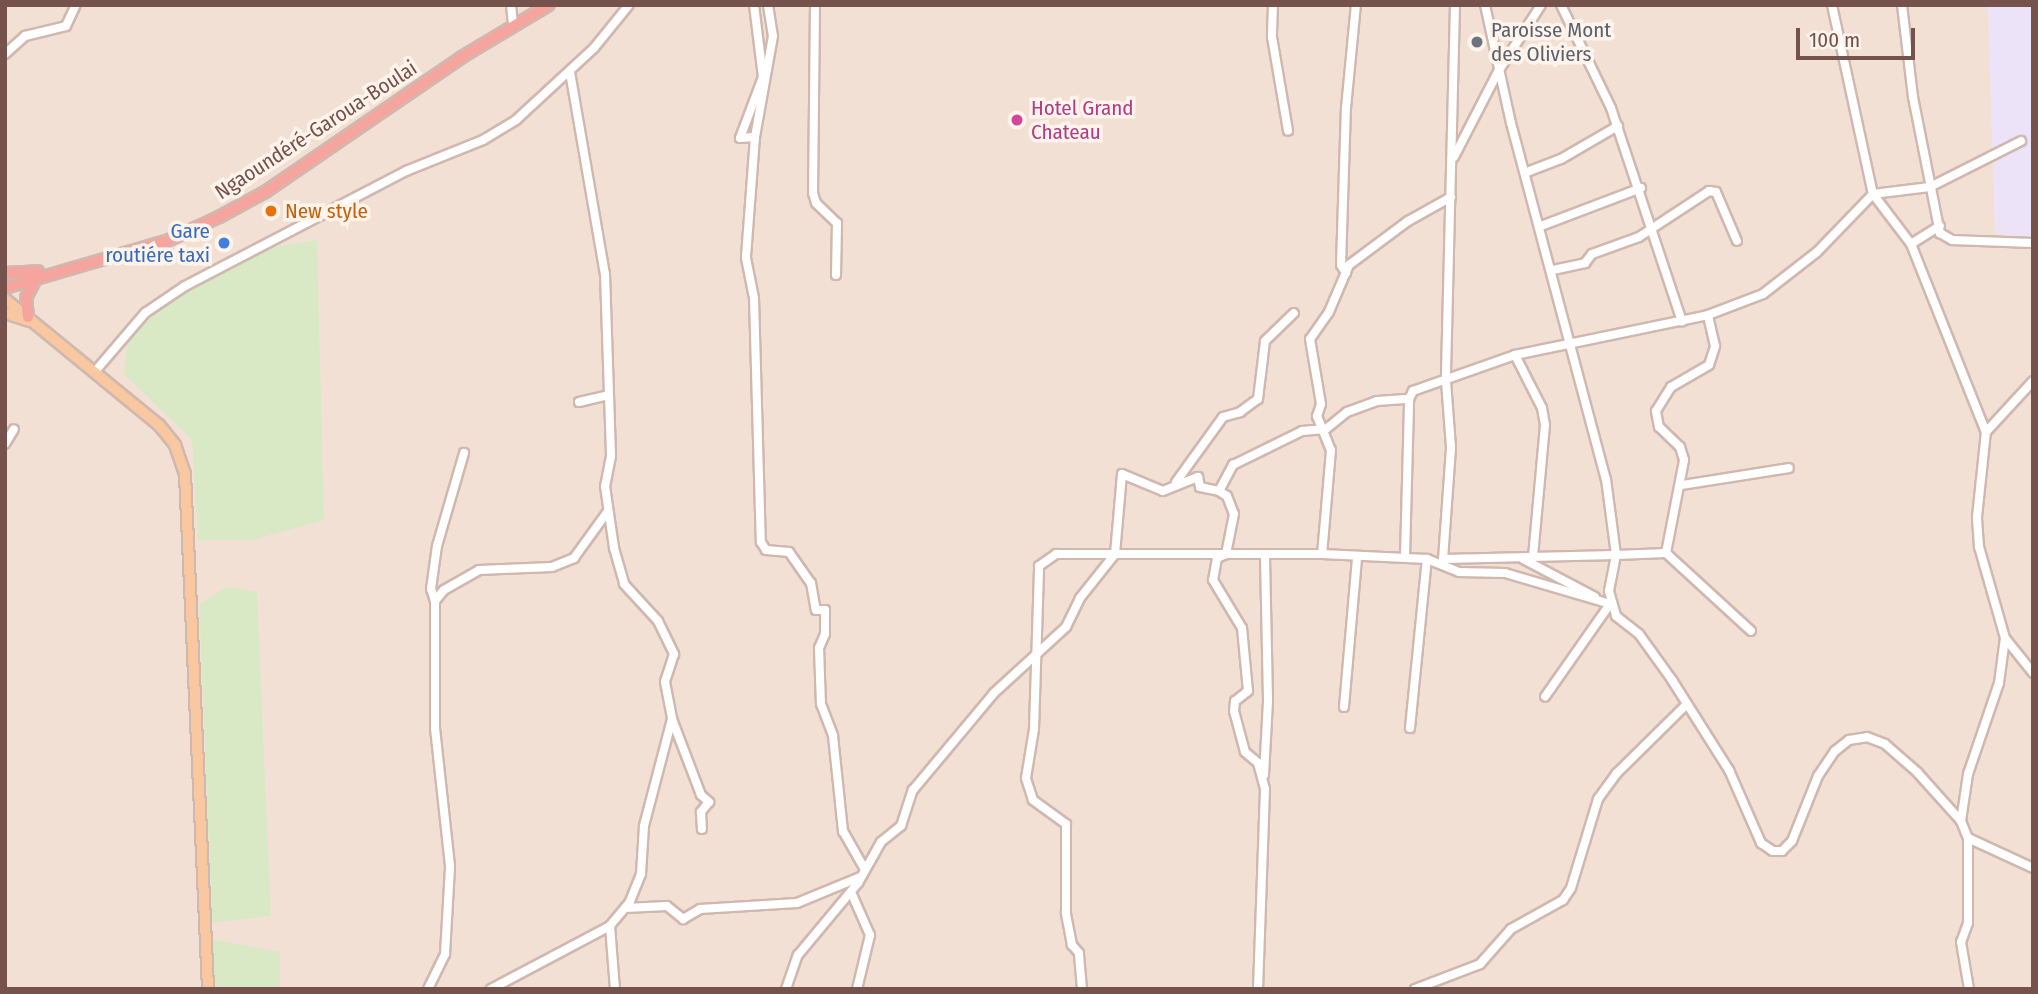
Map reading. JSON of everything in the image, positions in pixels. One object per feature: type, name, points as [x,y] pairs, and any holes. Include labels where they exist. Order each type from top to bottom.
[{"type":"highway","name":"Ngaoundéré-Garoua-Boulai","points":[[5,288],[51,271],[169,240],[219,217],[265,192],[513,24],[549,5]]},
{"type":"highway","name":"Ngaoundéré-Garoua-Boulai","points":[[5,273],[51,271]]},
{"type":"highway","points":[[31,320],[26,298],[37,276]]},
{"type":"main road","points":[[5,299],[97,369],[159,425],[175,445],[185,474],[208,989]]},
{"type":"main road","points":[[5,313],[31,320]]},
{"type":"street","points":[[5,54],[25,36],[66,26],[76,5]]},
{"type":"street","points":[[512,5],[513,24]]},
{"type":"street","points":[[97,369],[145,313],[185,286],[406,170],[483,140],[516,120],[570,72],[629,5]]},
{"type":"street","points":[[754,5],[763,77],[740,138],[755,137]]},
{"type":"street","points":[[768,5],[773,36],[755,137],[746,258],[754,298],[761,542],[766,550],[789,552],[811,583],[816,610],[825,610],[826,628],[819,648],[821,704],[833,736],[833,767],[844,831],[864,868]]},
{"type":"street","points":[[816,5],[814,193],[816,204],[836,223],[836,275]]},
{"type":"street","points":[[1273,5],[1272,37],[1289,131]]},
{"type":"street","points":[[1346,273],[1341,265],[1346,108],[1356,5]]},
{"type":"street","points":[[1455,5],[1446,381],[1451,449],[1443,559],[1666,553],[1751,631]]},
{"type":"street","points":[[1485,5],[1499,70],[1572,340],[1606,479],[1616,555],[1610,604],[1545,697]]},
{"type":"street","points":[[1453,160],[1499,70],[1541,5]]},
{"type":"street","points":[[1561,5],[1618,126],[1641,188],[1682,321]]},
{"type":"street","points":[[1832,5],[1873,194],[1911,244],[1986,432],[1977,517],[1979,547],[2005,638],[2033,673]]},
{"type":"street","points":[[1902,5],[1930,187],[1945,239],[2033,243]]},
{"type":"street","points":[[570,72],[605,274],[606,396],[611,456],[605,486],[608,511],[624,584],[658,621],[674,654],[665,682],[672,719],[701,795],[709,802],[701,812],[702,829]]},
{"type":"street","points":[[1527,172],[1560,159],[1618,126]]},
{"type":"street","points":[[1405,558],[1409,399],[1413,391],[1515,355],[1572,340],[1708,315],[1763,294],[1817,252],[1873,194],[1930,187],[2021,141]]},
{"type":"street","points":[[1541,226],[1641,188]]},
{"type":"street","points":[[1553,270],[1585,263],[1592,254],[1639,237],[1652,225],[1713,190],[1737,241]]},
{"type":"street","points":[[1322,554],[1331,450],[1326,429],[1317,416],[1321,404],[1310,339],[1329,312],[1354,260],[1451,197]]},
{"type":"street","points":[[1911,244],[1940,226]]},
{"type":"street","points":[[786,989],[798,955],[851,892],[881,842],[901,826],[913,790],[994,693],[1066,627],[1080,598],[1115,554],[1122,474],[1163,491],[1182,477],[1194,451],[1223,417],[1240,412],[1258,399],[1265,341],[1294,313]]},
{"type":"street","points":[[1666,553],[1682,485],[1681,447],[1659,427],[1656,411],[1671,387],[1709,365],[1715,346],[1708,315]]},
{"type":"street","points":[[1515,355],[1542,408],[1545,425],[1533,557]]},
{"type":"street","points":[[1986,432],[2033,382]]},
{"type":"street","points":[[579,402],[606,396]]},
{"type":"street","points":[[1219,491],[1233,464],[1302,431],[1326,429],[1347,412],[1377,401],[1409,399]]},
{"type":"street","points":[[5,444],[14,429]]},
{"type":"street","points":[[428,989],[442,969],[448,942],[450,866],[435,728],[435,601],[431,589],[437,546],[464,453]]},
{"type":"street","points":[[1682,485],[1789,468]]},
{"type":"street","points":[[1168,488],[1198,477],[1200,487],[1219,491],[1227,496],[1234,514],[1226,554]]},
{"type":"street","points":[[435,601],[444,590],[479,570],[552,567],[574,558],[608,511]]},
{"type":"street","points":[[1082,989],[1079,953],[1072,945],[1066,914],[1066,824],[1028,793],[1038,654],[1039,566],[1056,554],[1322,554],[1427,559],[1459,572],[1505,573],[1610,604]]},
{"type":"street","points":[[1226,554],[1217,558],[1213,580],[1240,619],[1248,674],[1248,691],[1235,701],[1234,711],[1245,752],[1263,777]]},
{"type":"street","points":[[1258,989],[1264,913],[1263,777],[1268,701],[1265,556]]},
{"type":"street","points":[[1344,707],[1357,557]]},
{"type":"street","points":[[1518,557],[1610,604],[1616,616],[1639,634],[1729,770],[1761,843],[1773,851],[1782,851],[1793,841],[1818,776],[1835,751],[1857,737],[1885,744],[1961,821],[1968,838],[1968,923],[1961,942],[1969,989]]},
{"type":"street","points":[[1410,728],[1427,559]]},
{"type":"street","points":[[1961,821],[1968,774],[1999,683],[2005,638]]},
{"type":"street","points":[[1415,989],[1480,964],[1511,929],[1563,900],[1571,888],[1598,799],[1617,773],[1685,706]]},
{"type":"street","points":[[491,989],[610,926],[625,908],[641,874],[644,825],[672,719]]},
{"type":"street","points":[[1968,838],[2033,868]]},
{"type":"street","points":[[625,908],[667,906],[682,919],[700,909],[797,903],[860,877]]},
{"type":"street","points":[[851,892],[870,935],[857,989]]},
{"type":"street","points":[[610,926],[615,989]]},
{"type":"shaded area","points":[[5,5],[2033,5],[2033,989],[5,989]]},
{"type":"shaded area","points":[[1988,5],[2033,5],[2033,237],[1995,234]]},
{"type":"green space","points":[[317,240],[324,520],[252,540],[198,540],[192,440],[124,374],[128,334],[161,302],[200,275],[272,247]]},
{"type":"green space","points":[[227,587],[257,592],[271,916],[212,923],[199,604]]},
{"type":"green space","points":[[211,939],[280,952],[280,989],[212,989]]},
{"type":"place","name":"Paroisse Mont des Oliviers","points":[[1477,42]]},
{"type":"place","name":"Hotel Grand Chateau","points":[[1017,120]]},
{"type":"place","name":"New style","points":[[271,211]]},
{"type":"place","name":"Gare routiére taxi","points":[[224,243]]}]
